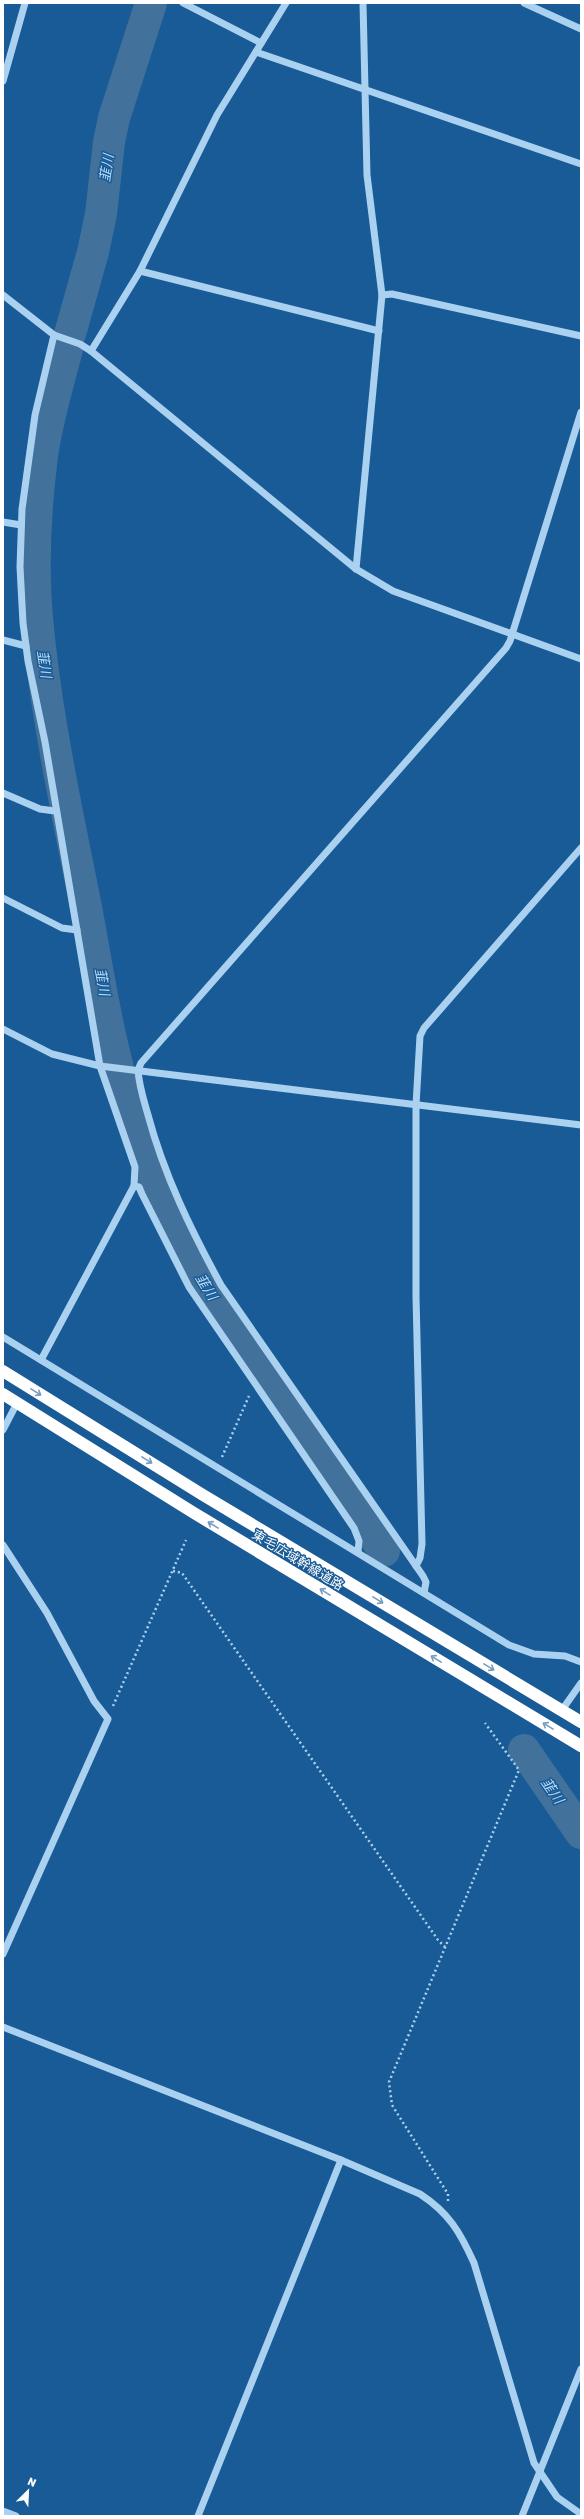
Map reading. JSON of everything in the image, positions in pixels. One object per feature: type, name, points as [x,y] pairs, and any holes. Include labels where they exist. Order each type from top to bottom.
[{"type":"highway","name":"東毛広域幹線道路","points":[[3,1371],[202,1495],[581,1722]]},
{"type":"highway","name":"東毛広域幹線道路","points":[[3,1394],[194,1513],[581,1746]]},
{"type":"street","points":[[3,81],[25,3]]},
{"type":"street","points":[[183,3],[261,43]]},
{"type":"street","points":[[91,351],[140,271],[217,115],[286,3]]},
{"type":"street","points":[[356,569],[382,295],[367,175],[363,3]]},
{"type":"street","points":[[524,3],[581,29]]},
{"type":"street","points":[[256,52],[364,87],[581,164]]},
{"type":"street","points":[[140,271],[378,332]]},
{"type":"street","points":[[3,294],[54,335],[80,344],[91,351],[356,569],[393,591],[581,659]]},
{"type":"street","points":[[382,295],[392,294],[581,336]]},
{"type":"street","points":[[41,1360],[134,1186],[135,1167],[104,1066],[77,930],[26,646],[20,583],[21,526],[30,445],[54,335]]},
{"type":"street","points":[[424,1593],[426,1582],[416,1566],[221,1285],[186,1218],[168,1175],[154,1138],[138,1070],[141,1062],[506,648],[512,634],[581,412]]},
{"type":"street","points":[[3,522],[21,526]]},
{"type":"street","points":[[3,640],[26,646]]},
{"type":"street","points":[[3,793],[40,809],[55,811]]},
{"type":"street","points":[[416,1566],[420,1558],[422,1544],[416,1297],[416,1105],[418,1046],[424,1028],[581,848]]},
{"type":"street","points":[[3,898],[62,928],[77,930]]},
{"type":"street","points":[[3,1029],[52,1054],[104,1066],[581,1124]]},
{"type":"street","points":[[134,1186],[139,1188],[189,1286],[254,1384],[354,1528],[359,1541],[358,1552]]},
{"type":"street","points":[[3,1337],[424,1593],[521,1650],[534,1654],[565,1656],[581,1662]]},
{"type":"street","points":[[3,1430],[17,1403]]},
{"type":"street","points":[[3,1545],[47,1613],[94,1701],[108,1718],[3,1954]]},
{"type":"street","points":[[562,1710],[581,1683]]},
{"type":"street","points":[[3,2027],[341,2160],[420,2194],[448,2216],[463,2238],[474,2263],[528,2447],[540,2473],[557,2497],[581,2514]]},
{"type":"street","points":[[198,2516],[341,2160]]},
{"type":"street","points":[[522,2516],[581,2369]]},
{"type":"street","points":[[3,2511],[16,2516]]},
{"type":"path","points":[[218,1467],[254,1384]]},
{"type":"path","points":[[108,1718],[186,1540]]},
{"type":"path","points":[[173,1571],[182,1573],[438,1940],[445,1947]]},
{"type":"path","points":[[448,2216],[448,2194],[392,2105],[389,2082],[519,1770],[485,1723]]},
{"type":"waterway","name":"韮川","points":[[70,334],[93,252],[101,214],[109,142],[114,118],[151,3]]},
{"type":"waterway","name":"韮川","points":[[67,349],[50,416],[42,456],[35,542],[36,607],[42,662],[58,766],[102,997],[124,1090],[139,1138],[166,1208],[199,1276],[384,1551]]},
{"type":"waterway","name":"韮川","points":[[524,1750],[581,1833]]}]
